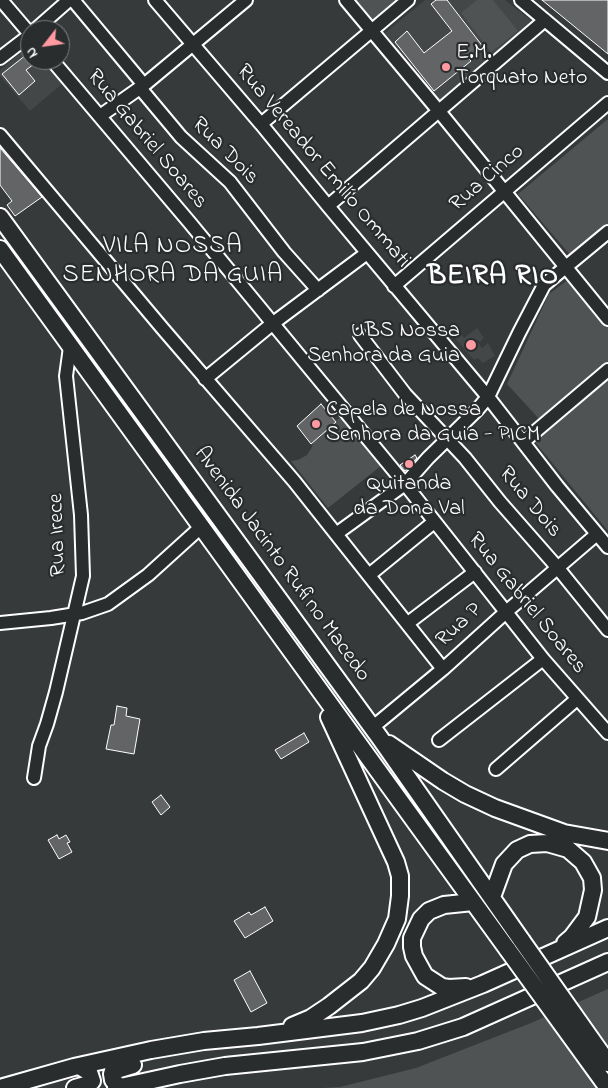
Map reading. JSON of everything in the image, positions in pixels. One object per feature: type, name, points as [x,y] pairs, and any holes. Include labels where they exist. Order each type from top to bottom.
[{"type":"main road","name":"Avenida Jacinto Rufino Macedo","points":[[0,217],[376,733],[492,897],[515,946]]},
{"type":"main road","name":"Avenida Jacinto Rufino Macedo","points":[[0,249],[473,902],[515,946]]},
{"type":"main road","points":[[154,461],[153,449],[159,447],[203,497]]},
{"type":"main road","points":[[227,563],[253,587],[272,611],[276,607],[274,594]]},
{"type":"main road","points":[[258,1036],[296,1025],[311,1018],[343,997],[361,981],[372,968],[386,944],[396,919],[400,896],[400,876],[396,862],[313,683]]},
{"type":"main road","points":[[376,733],[443,781],[495,808],[564,833],[608,841]]},
{"type":"main road","points":[[492,897],[504,864],[517,850],[525,846],[547,843],[568,849],[577,855],[592,878],[592,901],[582,926],[572,937],[552,952]]},
{"type":"main road","points":[[473,902],[444,904],[428,911],[414,931],[412,947],[419,966],[425,976],[432,981],[448,988],[483,984]]},
{"type":"main road","points":[[0,1088],[79,1066],[151,1050],[204,1041],[362,1023],[399,1015],[483,984],[608,928]]},
{"type":"main road","points":[[515,946],[608,1063]]},
{"type":"main road","points":[[515,946],[608,1088]]},
{"type":"main road","points":[[204,1041],[164,1059],[115,1070],[112,1072],[113,1080],[118,1088],[224,1066],[362,1052],[418,1041],[463,1027],[608,962]]},
{"type":"main road","points":[[75,1088],[89,1084],[92,1081],[89,1072],[79,1066]]},
{"type":"street","points":[[1,0],[20,23]]},
{"type":"street","points":[[46,20],[69,0]]},
{"type":"street","name":"Rua Dois","points":[[73,0],[181,138],[230,182],[284,252],[318,290]]},
{"type":"street","name":"Rua Vereador Emilío Ommati","points":[[155,0],[261,124],[488,397],[608,547]]},
{"type":"street","points":[[100,116],[142,87],[246,0]]},
{"type":"street","points":[[346,0],[608,319]]},
{"type":"street","points":[[261,124],[408,0]]},
{"type":"street","points":[[521,0],[608,73]]},
{"type":"street","points":[[328,206],[545,20]]},
{"type":"street","points":[[0,58],[20,43]]},
{"type":"street","name":"Rua Gabriel Soares","points":[[61,70],[404,484],[543,659],[608,733]]},
{"type":"street","name":"Rua Cinco","points":[[394,286],[608,103]]},
{"type":"street","points":[[0,135],[205,379],[276,459],[443,669]]},
{"type":"street","points":[[336,534],[404,484],[488,397],[544,285],[608,232]]},
{"type":"street","points":[[205,379],[272,324],[367,253]]},
{"type":"street","name":"Rua Dois","points":[[360,335],[405,394],[448,439],[608,630]]},
{"type":"street","name":"Rua Irece","points":[[34,778],[39,746],[55,698],[82,581],[83,561],[80,506],[66,376],[70,346]]},
{"type":"street","points":[[523,442],[608,370]]},
{"type":"street","points":[[369,574],[434,522]]},
{"type":"street","points":[[0,623],[74,615],[108,604],[148,575],[201,527]]},
{"type":"street","name":"Rua P","points":[[376,733],[506,612],[597,534]]},
{"type":"street","points":[[408,623],[475,572]]},
{"type":"street","points":[[439,740],[543,659]]},
{"type":"street","points":[[496,769],[577,699]]},
{"type":"shaded area","points":[[355,0],[398,0],[372,21]]},
{"type":"shaded area","name":"E.M. Torquato Neto","points":[[425,0],[505,0],[534,23],[440,100],[385,33]]},
{"type":"shaded area","points":[[477,0],[493,0],[518,31],[491,52],[461,13]]},
{"type":"shaded area","points":[[20,53],[20,70],[52,70],[63,83],[30,111],[0,76],[0,70]]},
{"type":"shaded area","points":[[608,119],[608,225],[571,256],[518,194]]},
{"type":"shaded area","points":[[569,279],[608,327],[608,364],[541,421],[507,384],[549,294]]},
{"type":"shaded area","name":"UBS Nossa Senhora da Guia","points":[[477,328],[484,338],[480,342],[475,338],[482,348],[488,343],[495,356],[483,363],[478,358],[474,360],[455,338],[461,334],[464,338]]},
{"type":"shaded area","points":[[608,379],[608,531],[535,442]]},
{"type":"shaded area","points":[[343,415],[382,465],[328,508],[291,461],[298,460],[307,455],[314,439]]},
{"type":"shaded area","points":[[608,989],[608,1088],[323,1088],[340,1087],[416,1068],[531,1023]]},
{"type":"building","points":[[436,0],[447,0],[484,48],[434,91],[395,42],[407,31],[424,53],[452,31],[431,4]]},
{"type":"building","points":[[542,0],[608,0],[608,54]]},
{"type":"building","points":[[20,60],[20,70],[26,70],[35,81],[19,95],[2,74]]},
{"type":"building","points":[[0,148],[42,197],[15,216],[7,205],[12,201],[0,185]]},
{"type":"building","name":"Capela de Nossa Senhora da Guia - PICM","points":[[321,404],[336,422],[311,444],[297,426]]},
{"type":"building","points":[[415,455],[417,458],[405,471],[400,465]]},
{"type":"building","points":[[117,706],[127,708],[126,716],[140,719],[134,754],[106,749],[111,725],[114,725]]},
{"type":"building","points":[[304,733],[309,742],[281,759],[275,750]]},
{"type":"building","points":[[161,795],[170,807],[161,815],[152,802]]},
{"type":"building","points":[[57,835],[59,839],[66,835],[70,842],[67,843],[72,852],[59,859],[48,840]]},
{"type":"building","points":[[265,907],[273,921],[245,938],[234,921],[249,912],[251,915]]},
{"type":"building","points":[[250,971],[267,1003],[251,1012],[234,980]]},
{"type":"place","name":"E.M. Torquato Neto","points":[[446,67]]},
{"type":"place","name":"UBS Nossa Senhora da Guia","points":[[471,345]]},
{"type":"place","name":"Capela de Nossa Senhora da Guia - PICM","points":[[316,424]]},
{"type":"place","name":"Quitanda da Dona Val","points":[[409,464]]},
{"type":"district","name":"VILA NOSSA SENHORA DA GUIA","points":[[173,262]]},
{"type":"district","name":"BEIRA RIO","points":[[493,278]]}]
